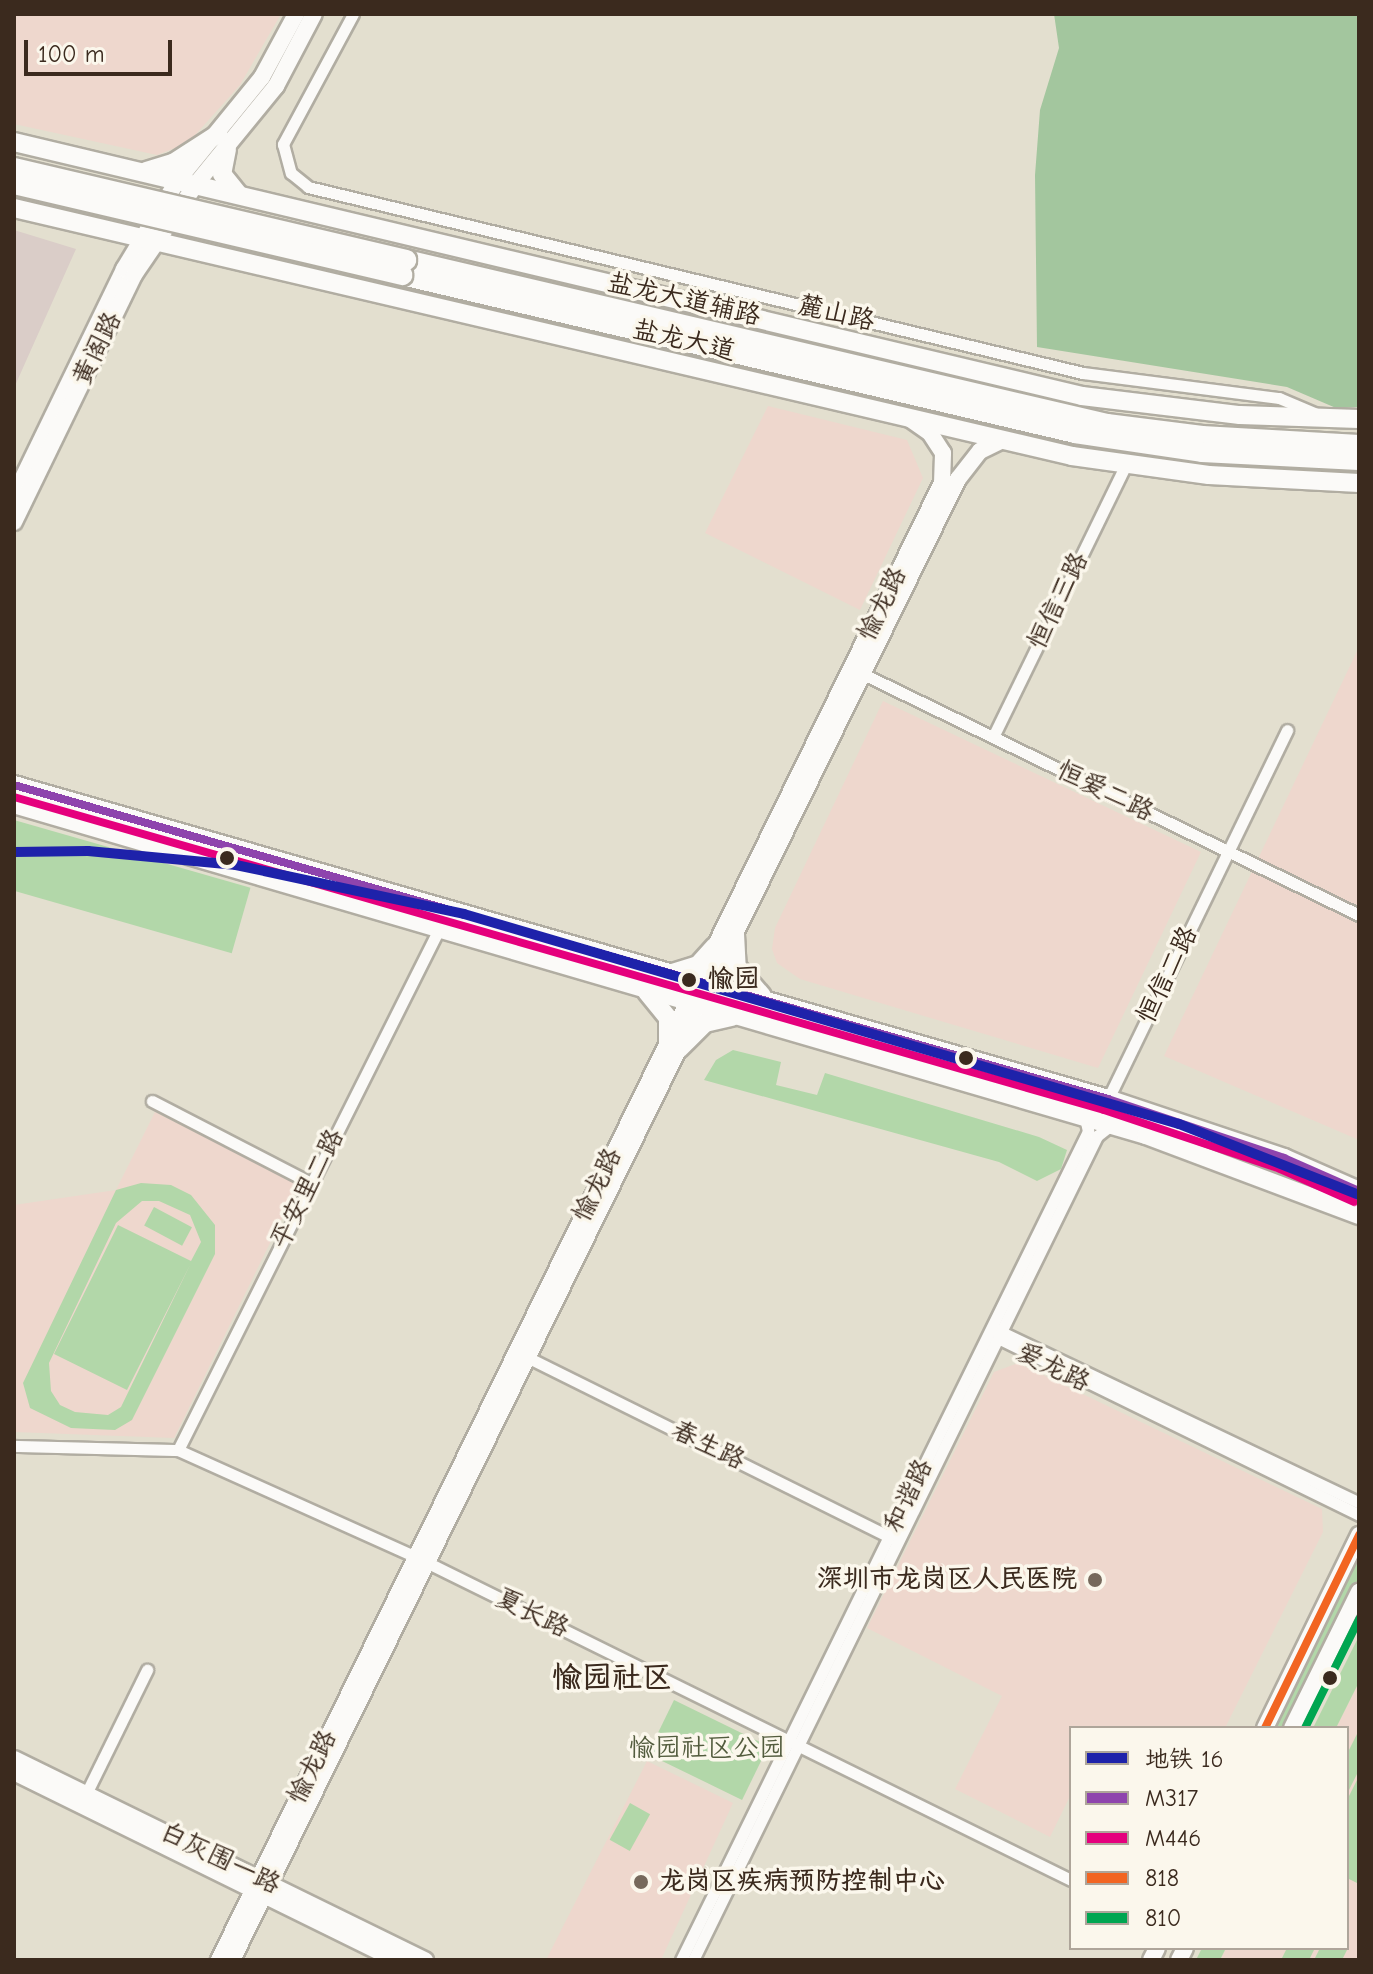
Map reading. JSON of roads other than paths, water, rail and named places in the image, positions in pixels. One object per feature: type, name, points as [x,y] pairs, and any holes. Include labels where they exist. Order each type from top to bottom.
[{"type":"highway","name":"盐龙大道","points":[[14,168],[1075,433],[1202,452],[1359,460]]},
{"type":"highway","name":"盐龙大道","points":[[14,184],[404,267],[1107,424],[1241,440],[1359,445]]},
{"type":"main road","name":"盐龙大道辅路","points":[[14,142],[1082,396],[1193,411],[1359,419]]},
{"type":"main road","points":[[140,171],[173,163],[222,142],[222,174],[238,194]]},
{"type":"main road","points":[[41,215],[61,208],[74,191],[73,170],[60,153]]},
{"type":"main road","points":[[270,270],[254,246],[258,226],[271,212],[290,207]]},
{"type":"main road","points":[[14,208],[148,242],[1125,466],[1287,482],[1359,483]]},
{"type":"main road","points":[[14,785],[60,808],[389,914],[1111,1126],[1270,1177],[1359,1215]]},
{"type":"main road","points":[[14,804],[60,808],[395,894],[775,1003],[1108,1099],[1271,1153],[1359,1191]]},
{"type":"main road","points":[[389,914],[395,894]]},
{"type":"main road","points":[[735,934],[734,952],[743,979],[775,1003]]},
{"type":"main road","points":[[671,974],[698,965],[715,946]]},
{"type":"main road","points":[[637,987],[664,1008],[673,1046],[705,1023],[743,1018]]},
{"type":"street","points":[[222,142],[296,14]]},
{"type":"street","points":[[222,142],[276,86],[314,14]]},
{"type":"street","name":"麓山路","points":[[353,14],[290,124],[283,144],[285,164],[308,187],[1083,373],[1279,398],[1327,419]]},
{"type":"street","name":"黄阁路","points":[[14,496],[148,242],[187,182],[222,142]]},
{"type":"street","points":[[434,240],[439,220]]},
{"type":"street","name":"黄阁路","points":[[14,522],[148,242]]},
{"type":"street","name":"愉龙路","points":[[219,1960],[261,1887],[704,983],[735,934],[857,671],[945,474],[937,443],[909,418]]},
{"type":"street","name":"愉龙路","points":[[704,983],[715,946],[964,469],[980,451],[1003,440]]},
{"type":"street","name":"恒信三路","points":[[993,737],[1125,466]]},
{"type":"street","name":"恒爱二路","points":[[857,671],[1359,915]]},
{"type":"street","name":"恒信二路","points":[[1108,1099],[1287,730]]},
{"type":"street","name":"平安里二路","points":[[178,1450],[439,929]]},
{"type":"street","points":[[152,1101],[311,1183]]},
{"type":"street","name":"和谐路","points":[[996,1334],[1088,1131],[1085,1118]]},
{"type":"street","name":"和谐路","points":[[693,1960],[794,1743],[996,1334],[1097,1136],[1111,1126]]},
{"type":"street","name":"爱龙路","points":[[996,1334],[1359,1503]]},
{"type":"street","name":"爱龙路","points":[[996,1334],[1359,1515]]},
{"type":"street","name":"春生路","points":[[522,1354],[894,1538]]},
{"type":"street","name":"夏长路","points":[[14,1446],[178,1450],[422,1559],[1069,1879]]},
{"type":"street","points":[[1266,1726],[1359,1535]]},
{"type":"street","points":[[1293,1726],[1359,1592]]},
{"type":"street","points":[[83,1799],[147,1670]]},
{"type":"street","name":"和谐路","points":[[681,1960],[794,1743]]},
{"type":"street","name":"白灰围一路","points":[[14,1759],[83,1799],[261,1887],[396,1960]]},
{"type":"street","name":"白灰围一路","points":[[14,1772],[83,1799]]},
{"type":"street","name":"愉龙路","points":[[232,1960],[261,1887]]},
{"type":"street","name":"白灰围一路","points":[[261,1887],[425,1960]]},
{"type":"metro line","name":"16","points":[[14,852],[88,851],[236,865],[464,914],[1179,1124],[1359,1195]]},
{"type":"place","name":"愉园","points":[[689,980]]},
{"type":"place","name":"深圳市龙岗区人民医院","points":[[1095,1580]]},
{"type":"place","name":"龙岗区疾病预防控制中心","points":[[641,1882]]},
{"type":"district","name":"愉园社区","points":[[612,1678]]},
{"type":"park label","name":"愉园社区公园","points":[[707,1749]]}]
